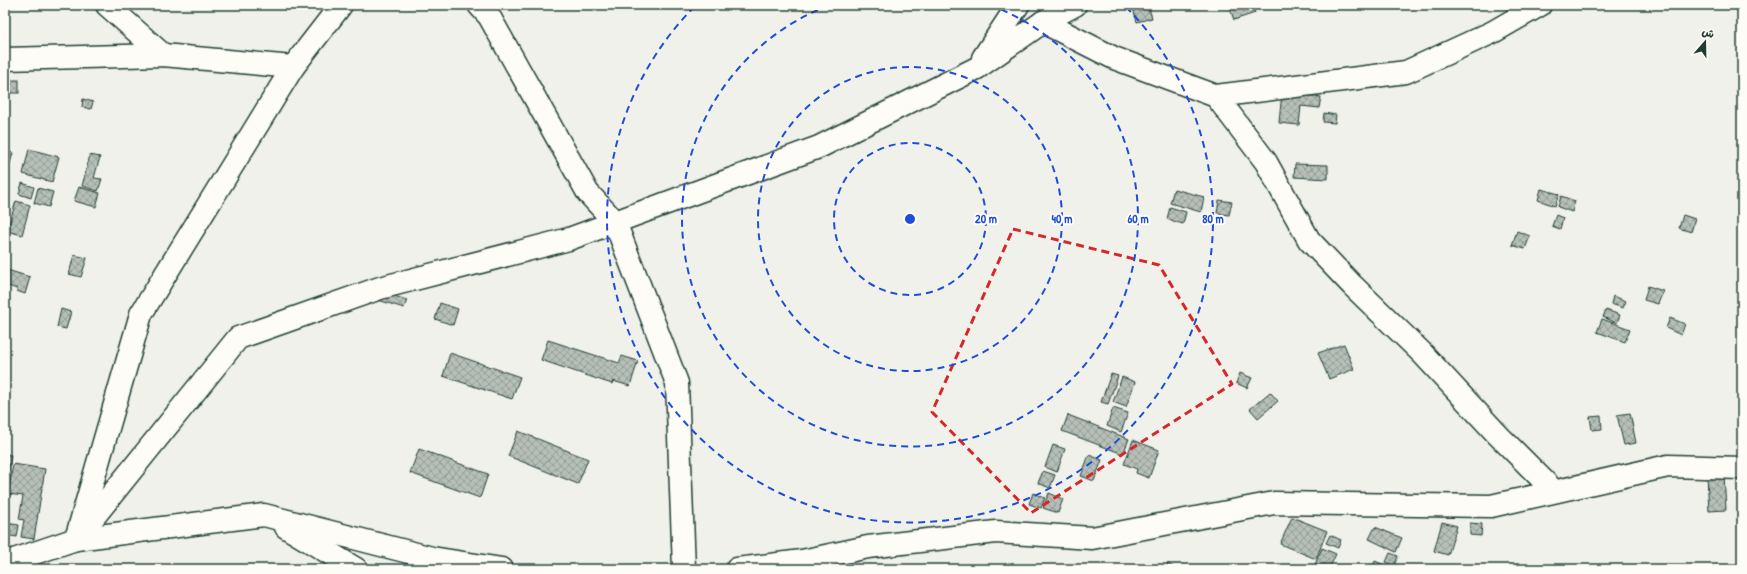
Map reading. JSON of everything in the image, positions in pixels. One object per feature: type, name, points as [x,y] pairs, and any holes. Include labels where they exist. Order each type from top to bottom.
[{"type":"street","points":[[107,5],[163,55]]},
{"type":"street","points":[[76,539],[141,314],[293,67],[341,5]]},
{"type":"street","points":[[479,5],[489,16],[588,193],[615,222],[678,383],[684,569]]},
{"type":"street","points":[[976,68],[1018,5]]},
{"type":"street","points":[[76,539],[238,338],[380,288],[569,239],[819,147],[976,68],[1043,22],[1075,5]]},
{"type":"street","points":[[1043,22],[1114,58],[1216,96],[1406,72],[1493,32],[1540,5]]},
{"type":"street","points":[[5,59],[163,55],[293,67]]},
{"type":"street","points":[[1216,96],[1266,162],[1309,240],[1352,285],[1422,353],[1498,435],[1554,491]]},
{"type":"street","points":[[737,569],[802,561],[868,546],[996,532],[1092,538],[1274,503],[1491,506],[1668,466],[1742,468]]},
{"type":"street","points":[[264,515],[356,569]]},
{"type":"street","points":[[5,563],[76,539],[264,515],[432,558],[502,569]]},
{"type":"highlighted area","points":[[1013,229],[1159,265],[1232,384],[1031,513],[932,412]]},
{"type":"building","points":[[1132,5],[1148,5],[1152,18],[1137,22]]},
{"type":"building","points":[[1252,5],[1255,13],[1234,20],[1229,6]]},
{"type":"building","points":[[5,80],[19,80],[19,93],[5,93]]},
{"type":"building","points":[[1282,92],[1321,97],[1319,108],[1301,106],[1299,125],[1279,123]]},
{"type":"building","points":[[83,99],[93,102],[91,109],[82,107]]},
{"type":"building","points":[[1324,113],[1336,115],[1335,123],[1323,122]]},
{"type":"building","points":[[29,149],[59,157],[52,182],[23,174]]},
{"type":"building","points":[[5,151],[13,153],[9,167],[5,166]]},
{"type":"building","points":[[90,155],[100,157],[94,178],[102,179],[98,191],[82,186]]},
{"type":"building","points":[[1295,164],[1328,165],[1328,179],[1294,177]]},
{"type":"building","points":[[22,183],[34,187],[31,198],[19,194]]},
{"type":"building","points":[[79,187],[100,193],[96,207],[74,201]]},
{"type":"building","points":[[38,188],[53,192],[49,207],[34,203]]},
{"type":"building","points":[[1174,189],[1204,197],[1201,212],[1170,203]]},
{"type":"building","points":[[1541,189],[1559,194],[1555,206],[1538,200]]},
{"type":"building","points":[[1561,196],[1575,201],[1572,212],[1558,207]]},
{"type":"building","points":[[1219,200],[1232,202],[1229,215],[1217,213]]},
{"type":"building","points":[[16,201],[30,205],[22,235],[7,231]]},
{"type":"building","points":[[1170,207],[1186,212],[1183,224],[1167,219]]},
{"type":"building","points":[[1556,215],[1563,218],[1560,229],[1552,226]]},
{"type":"building","points":[[1683,215],[1695,219],[1691,232],[1679,228]]},
{"type":"building","points":[[1517,231],[1530,236],[1525,249],[1512,245]]},
{"type":"building","points":[[74,255],[87,258],[81,277],[69,274]]},
{"type":"building","points":[[7,270],[30,277],[25,294],[17,291],[17,289],[5,285]]},
{"type":"building","points":[[1648,286],[1663,291],[1658,304],[1644,300]]},
{"type":"building","points":[[381,292],[407,300],[404,308],[378,300]]},
{"type":"building","points":[[1613,296],[1626,301],[1623,308],[1611,304]]},
{"type":"building","points":[[440,303],[458,309],[453,325],[435,319]]},
{"type":"building","points":[[61,309],[71,312],[66,329],[57,327]]},
{"type":"building","points":[[1606,310],[1620,315],[1617,323],[1603,317]]},
{"type":"building","points":[[1670,318],[1685,324],[1681,335],[1666,328]]},
{"type":"building","points":[[1602,319],[1630,329],[1625,342],[1597,332]]},
{"type":"building","points":[[548,340],[619,363],[622,356],[638,361],[630,386],[613,381],[612,384],[541,360]]},
{"type":"building","points":[[1344,344],[1354,369],[1329,379],[1318,353]]},
{"type":"building","points":[[450,353],[520,377],[512,399],[443,376]]},
{"type":"building","points":[[1240,373],[1252,378],[1247,388],[1236,383]]},
{"type":"building","points":[[1111,374],[1118,376],[1108,404],[1101,402]]},
{"type":"building","points":[[1122,377],[1135,382],[1126,407],[1113,402]]},
{"type":"building","points":[[1270,392],[1278,401],[1258,418],[1250,409]]},
{"type":"building","points":[[1113,408],[1128,413],[1121,432],[1107,426]]},
{"type":"building","points":[[1630,413],[1636,443],[1624,445],[1617,415]]},
{"type":"building","points":[[1068,415],[1129,439],[1123,454],[1062,431]]},
{"type":"building","points":[[1601,416],[1602,429],[1592,430],[1590,417]]},
{"type":"building","points":[[518,431],[588,459],[578,484],[508,456]]},
{"type":"building","points":[[1133,440],[1159,450],[1149,478],[1136,473],[1137,469],[1124,464]]},
{"type":"building","points":[[1053,445],[1065,449],[1057,472],[1045,467]]},
{"type":"building","points":[[419,449],[488,474],[480,498],[410,473]]},
{"type":"building","points":[[5,454],[11,455],[7,476],[5,476]]},
{"type":"building","points":[[1089,455],[1102,460],[1094,481],[1081,476]]},
{"type":"building","points":[[13,464],[45,469],[34,539],[21,537],[24,520],[19,519],[23,496],[8,494]]},
{"type":"building","points":[[1043,471],[1055,475],[1050,488],[1038,483]]},
{"type":"building","points":[[1724,475],[1726,510],[1709,511],[1707,476]]},
{"type":"building","points":[[1033,493],[1045,498],[1041,508],[1029,504]]},
{"type":"building","points":[[1049,493],[1063,499],[1058,513],[1043,508]]},
{"type":"building","points":[[1292,517],[1327,531],[1316,559],[1280,544]]},
{"type":"building","points":[[1442,522],[1457,526],[1448,555],[1434,551]]},
{"type":"building","points":[[5,523],[19,525],[17,537],[5,535]]},
{"type":"building","points":[[1470,523],[1482,524],[1481,536],[1470,535]]},
{"type":"building","points":[[1375,527],[1402,538],[1396,552],[1369,539]]},
{"type":"building","points":[[1330,535],[1341,540],[1338,548],[1326,543]]},
{"type":"building","points":[[1322,548],[1336,554],[1329,569],[1313,569]]},
{"type":"building","points":[[1390,553],[1398,556],[1394,566],[1386,562]]},
{"type":"building","points":[[1375,561],[1389,567],[1388,569],[1372,569]]},
{"type":"building","points":[[1168,564],[1177,569],[1165,569]]}]
